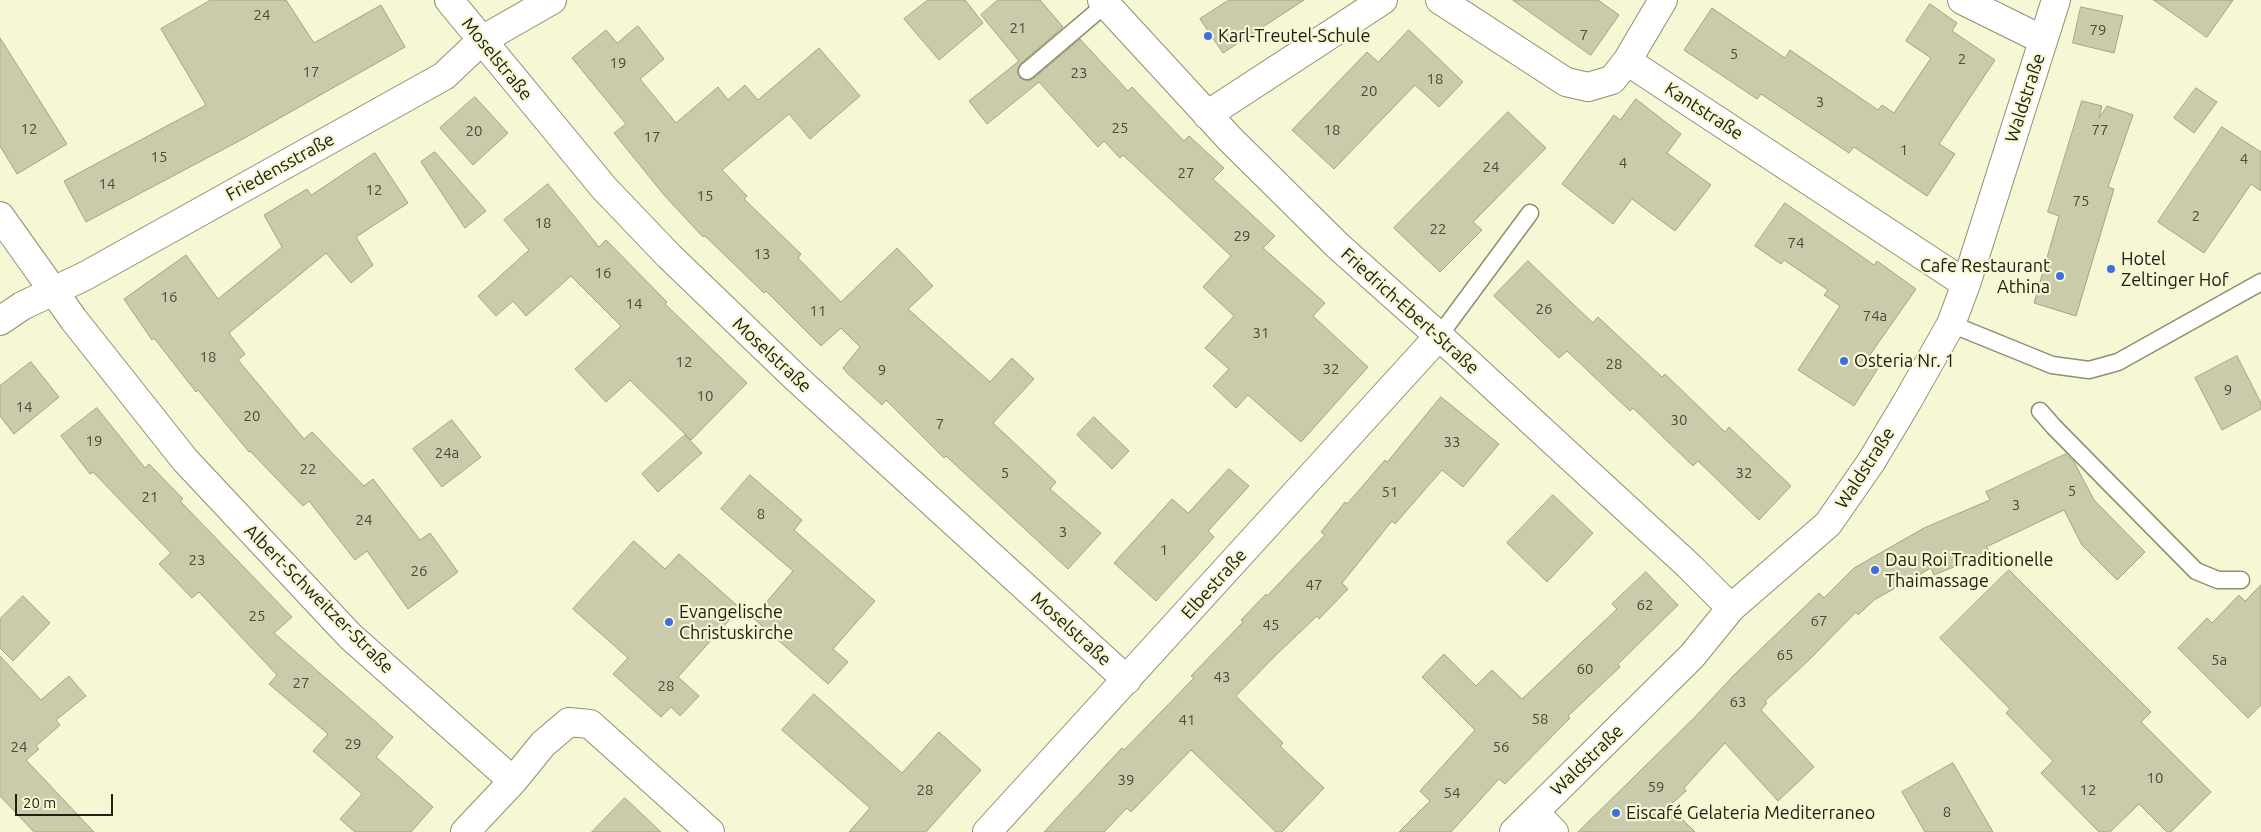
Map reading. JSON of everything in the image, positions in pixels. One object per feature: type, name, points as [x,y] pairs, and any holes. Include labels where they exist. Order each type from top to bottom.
[{"type":"street","name":"Moselstraße","points":[[449,0],[604,188],[669,256],[796,378],[1127,680]]},
{"type":"street","name":"Friedensstraße","points":[[0,321],[22,306],[54,289],[85,276],[444,76],[482,40],[552,0]]},
{"type":"street","points":[[1208,115],[1383,0]]},
{"type":"street","points":[[1440,0],[1566,82],[1588,87],[1612,80],[1627,61],[1663,0]]},
{"type":"street","points":[[1962,0],[2043,40]]},
{"type":"street","name":"Waldstraße","points":[[1514,832],[1692,656],[1731,608],[1828,524],[1871,462],[1951,324],[1966,284],[2056,0]]},
{"type":"street","name":"Friedrich-Ebert-Straße","points":[[1104,2],[1208,115],[1338,246],[1439,336],[1731,608]]},
{"type":"street","name":"Kantstraße","points":[[1627,61],[1966,284]]},
{"type":"street","name":"Albert-Schweitzer-Straße","points":[[0,216],[54,289],[74,320],[185,460],[350,636],[513,781]]},
{"type":"street","name":"Elbestraße","points":[[987,832],[1439,336]]},
{"type":"street","points":[[465,832],[513,781],[543,744],[569,722],[590,724],[710,832]]},
{"type":"street","points":[[1534,812],[1554,832]]},
{"type":"lane","points":[[1027,72],[1104,2]]},
{"type":"lane","points":[[1439,336],[1530,214]]},
{"type":"lane","points":[[1951,324],[2052,365],[2089,370],[2118,362],[2261,282]]},
{"type":"lane","points":[[2040,411],[2196,571],[2218,580],[2241,580]]},
{"type":"building","points":[[211,0],[286,0],[314,43],[381,5],[405,47],[241,140],[86,222],[64,181],[206,105],[161,29]]},
{"type":"building","points":[[928,0],[965,0],[983,23],[939,60],[904,19]]},
{"type":"building","points":[[998,0],[1040,0],[1063,27],[1020,64],[1017,72],[1020,78],[1028,81],[1033,79],[1080,39],[1128,91],[1132,87],[1184,141],[1189,136],[1224,168],[1213,179],[1275,236],[1263,248],[1325,303],[1313,316],[1368,367],[1301,442],[1248,395],[1236,408],[1213,386],[1229,369],[1205,348],[1234,316],[1203,287],[1231,256],[1123,155],[1120,158],[1104,141],[1098,147],[1039,82],[987,124],[969,101],[1019,61],[981,15]]},
{"type":"building","points":[[1229,0],[1304,0],[1223,53],[1200,19]]},
{"type":"building","points":[[1513,0],[1598,0],[1619,15],[1591,55]]},
{"type":"building","points":[[2154,0],[2233,0],[2207,37]]},
{"type":"building","points":[[1930,4],[1957,23],[1952,31],[1995,60],[1939,144],[1955,154],[1927,196],[1854,147],[1849,153],[1761,94],[1757,99],[1684,50],[1712,8],[1785,58],[1790,50],[1878,110],[1882,105],[1894,113],[1931,58],[1906,41]]},
{"type":"building","points":[[2081,7],[2123,16],[2114,53],[2073,43]]},
{"type":"building","points":[[638,26],[664,59],[640,79],[676,123],[718,87],[728,100],[745,85],[758,100],[819,48],[860,96],[810,139],[789,114],[722,170],[747,196],[744,199],[801,254],[798,258],[841,302],[897,248],[933,286],[908,309],[990,382],[1012,358],[1034,379],[993,423],[1056,482],[1050,489],[1101,533],[1068,569],[946,456],[944,458],[886,400],[882,405],[847,373],[843,368],[860,347],[841,328],[821,346],[766,291],[764,293],[705,236],[703,237],[664,195],[614,133],[626,124],[572,58],[606,30],[617,43]]},
{"type":"building","points":[[1409,30],[1463,82],[1439,107],[1415,85],[1334,169],[1292,130],[1367,52],[1378,62]]},
{"type":"building","points":[[0,38],[67,144],[17,174],[0,146]]},
{"type":"building","points":[[2196,88],[2217,102],[2194,133],[2174,118]]},
{"type":"building","points":[[475,97],[508,133],[473,165],[440,128]]},
{"type":"building","points":[[1636,99],[1681,134],[1667,153],[1711,185],[1675,231],[1632,199],[1613,224],[1562,184],[1614,115],[1620,120]]},
{"type":"building","points":[[2082,101],[2102,106],[2099,118],[2107,106],[2133,115],[2108,187],[2114,189],[2076,316],[2034,303],[2059,216],[2048,212]]},
{"type":"building","points":[[1508,112],[1546,148],[1473,222],[1482,230],[1440,272],[1394,228]]},
{"type":"building","points":[[2222,127],[2261,152],[2261,191],[2251,184],[2204,253],[2158,222]]},
{"type":"building","points":[[435,152],[486,211],[465,228],[421,162]]},
{"type":"building","points":[[375,153],[408,203],[356,237],[373,265],[351,283],[326,253],[229,333],[245,354],[238,360],[304,439],[312,432],[364,486],[373,479],[420,540],[430,533],[458,572],[408,609],[367,551],[355,560],[309,501],[303,506],[249,452],[198,390],[196,392],[154,338],[152,340],[124,299],[186,255],[218,299],[282,247],[264,215],[307,189],[311,195]]},
{"type":"building","points":[[548,184],[599,247],[606,240],[667,302],[665,304],[747,383],[691,440],[630,380],[606,402],[575,369],[621,326],[571,276],[526,316],[513,301],[496,316],[478,296],[529,250],[504,220]]},
{"type":"building","points":[[1785,203],[1874,265],[1877,261],[1916,289],[1867,359],[1879,367],[1854,406],[1798,370],[1840,306],[1824,295],[1828,290],[1784,260],[1781,264],[1755,246]]},
{"type":"building","points":[[1528,261],[1593,323],[1598,317],[1662,377],[1665,374],[1725,432],[1729,427],[1791,486],[1759,520],[1698,461],[1693,466],[1633,408],[1630,411],[1567,351],[1559,358],[1494,296]]},
{"type":"building","points":[[2237,356],[2261,403],[2261,409],[2222,430],[2195,378]]},
{"type":"building","points":[[31,362],[59,397],[14,434],[0,416],[0,386]]},
{"type":"building","points":[[1441,397],[1499,444],[1463,487],[1442,470],[1395,524],[1392,521],[1342,583],[1348,589],[1319,619],[1317,616],[1276,655],[1236,696],[1283,743],[1280,746],[1324,788],[1282,832],[1276,832],[1191,750],[1131,812],[1127,808],[1104,832],[1044,832],[1122,748],[1124,750],[1194,678],[1191,676],[1243,622],[1241,620],[1266,594],[1267,596],[1325,535],[1321,532],[1345,502],[1347,504],[1385,460],[1387,462]]},
{"type":"building","points":[[97,408],[145,468],[149,464],[183,499],[180,501],[292,617],[274,633],[393,737],[376,757],[433,807],[411,832],[355,832],[340,819],[362,794],[313,751],[328,734],[269,684],[277,675],[199,592],[192,598],[159,564],[171,553],[93,472],[90,474],[61,436]]},
{"type":"building","points":[[1094,417],[1129,451],[1112,469],[1077,435]]},
{"type":"building","points":[[452,420],[481,457],[442,487],[413,449]]},
{"type":"building","points":[[685,435],[702,453],[658,492],[642,474]]},
{"type":"building","points":[[2066,454],[2074,462],[2094,500],[2145,552],[2117,580],[2082,545],[2064,510],[1986,547],[1991,552],[1934,575],[1931,568],[1874,600],[1858,615],[1856,612],[1765,701],[1767,703],[1761,710],[1814,767],[1778,801],[1725,743],[1684,788],[1686,791],[1669,806],[1695,832],[1578,832],[1695,717],[1734,675],[1819,593],[1824,598],[1854,568],[1924,528],[1990,500],[1986,492]]},
{"type":"building","points":[[1229,469],[1249,486],[1208,531],[1214,537],[1156,601],[1114,563],[1172,499],[1188,513]]},
{"type":"building","points":[[750,475],[802,520],[794,530],[875,601],[833,649],[848,662],[828,684],[753,618],[793,571],[721,509]]},
{"type":"building","points":[[1553,495],[1593,533],[1547,582],[1507,543]]},
{"type":"building","points":[[634,541],[665,569],[679,554],[740,608],[678,677],[699,696],[680,716],[671,707],[661,717],[613,674],[628,658],[573,609]]},
{"type":"building","points":[[2009,570],[2151,712],[2141,722],[2211,792],[2171,832],[2167,832],[2139,804],[2110,832],[2099,832],[2041,773],[2053,761],[2006,713],[2010,709],[1940,638]]},
{"type":"building","points":[[1646,572],[1678,605],[1618,664],[1620,667],[1568,716],[1570,718],[1505,784],[1499,779],[1451,832],[1399,832],[1430,801],[1420,791],[1475,730],[1422,677],[1444,654],[1476,686],[1492,670],[1522,699],[1617,609],[1612,604]]},
{"type":"building","points":[[2261,585],[2261,705],[2248,718],[2178,648],[2207,618],[2212,623],[2239,595],[2245,601]]},
{"type":"building","points":[[23,596],[50,623],[13,661],[0,648],[0,619]]},
{"type":"building","points":[[0,656],[41,700],[69,676],[86,696],[56,720],[60,725],[36,746],[39,749],[26,760],[94,832],[34,832],[0,796]]},
{"type":"building","points":[[814,694],[902,773],[939,732],[981,770],[926,832],[849,832],[870,808],[782,730]]},
{"type":"building","points":[[1953,763],[1993,832],[1925,832],[1902,792]]},
{"type":"building","points":[[625,798],[661,832],[592,832]]},
{"type":"place","name":"Karl-Treutel-Schule","points":[[1208,36]]},
{"type":"place","name":"Hotel Zeltinger Hof","points":[[2111,269]]},
{"type":"place","name":"Cafe Restaurant Athina","points":[[2060,276]]},
{"type":"place","name":"Osteria Nr. 1","points":[[1844,361]]},
{"type":"place","name":"Dau Roi Traditionelle Thaimassage","points":[[1875,570]]},
{"type":"place","name":"Evangelische Christuskirche","points":[[669,622]]},
{"type":"place","name":"Eiscafé Gelateria Mediterraneo","points":[[1616,813]]}]
